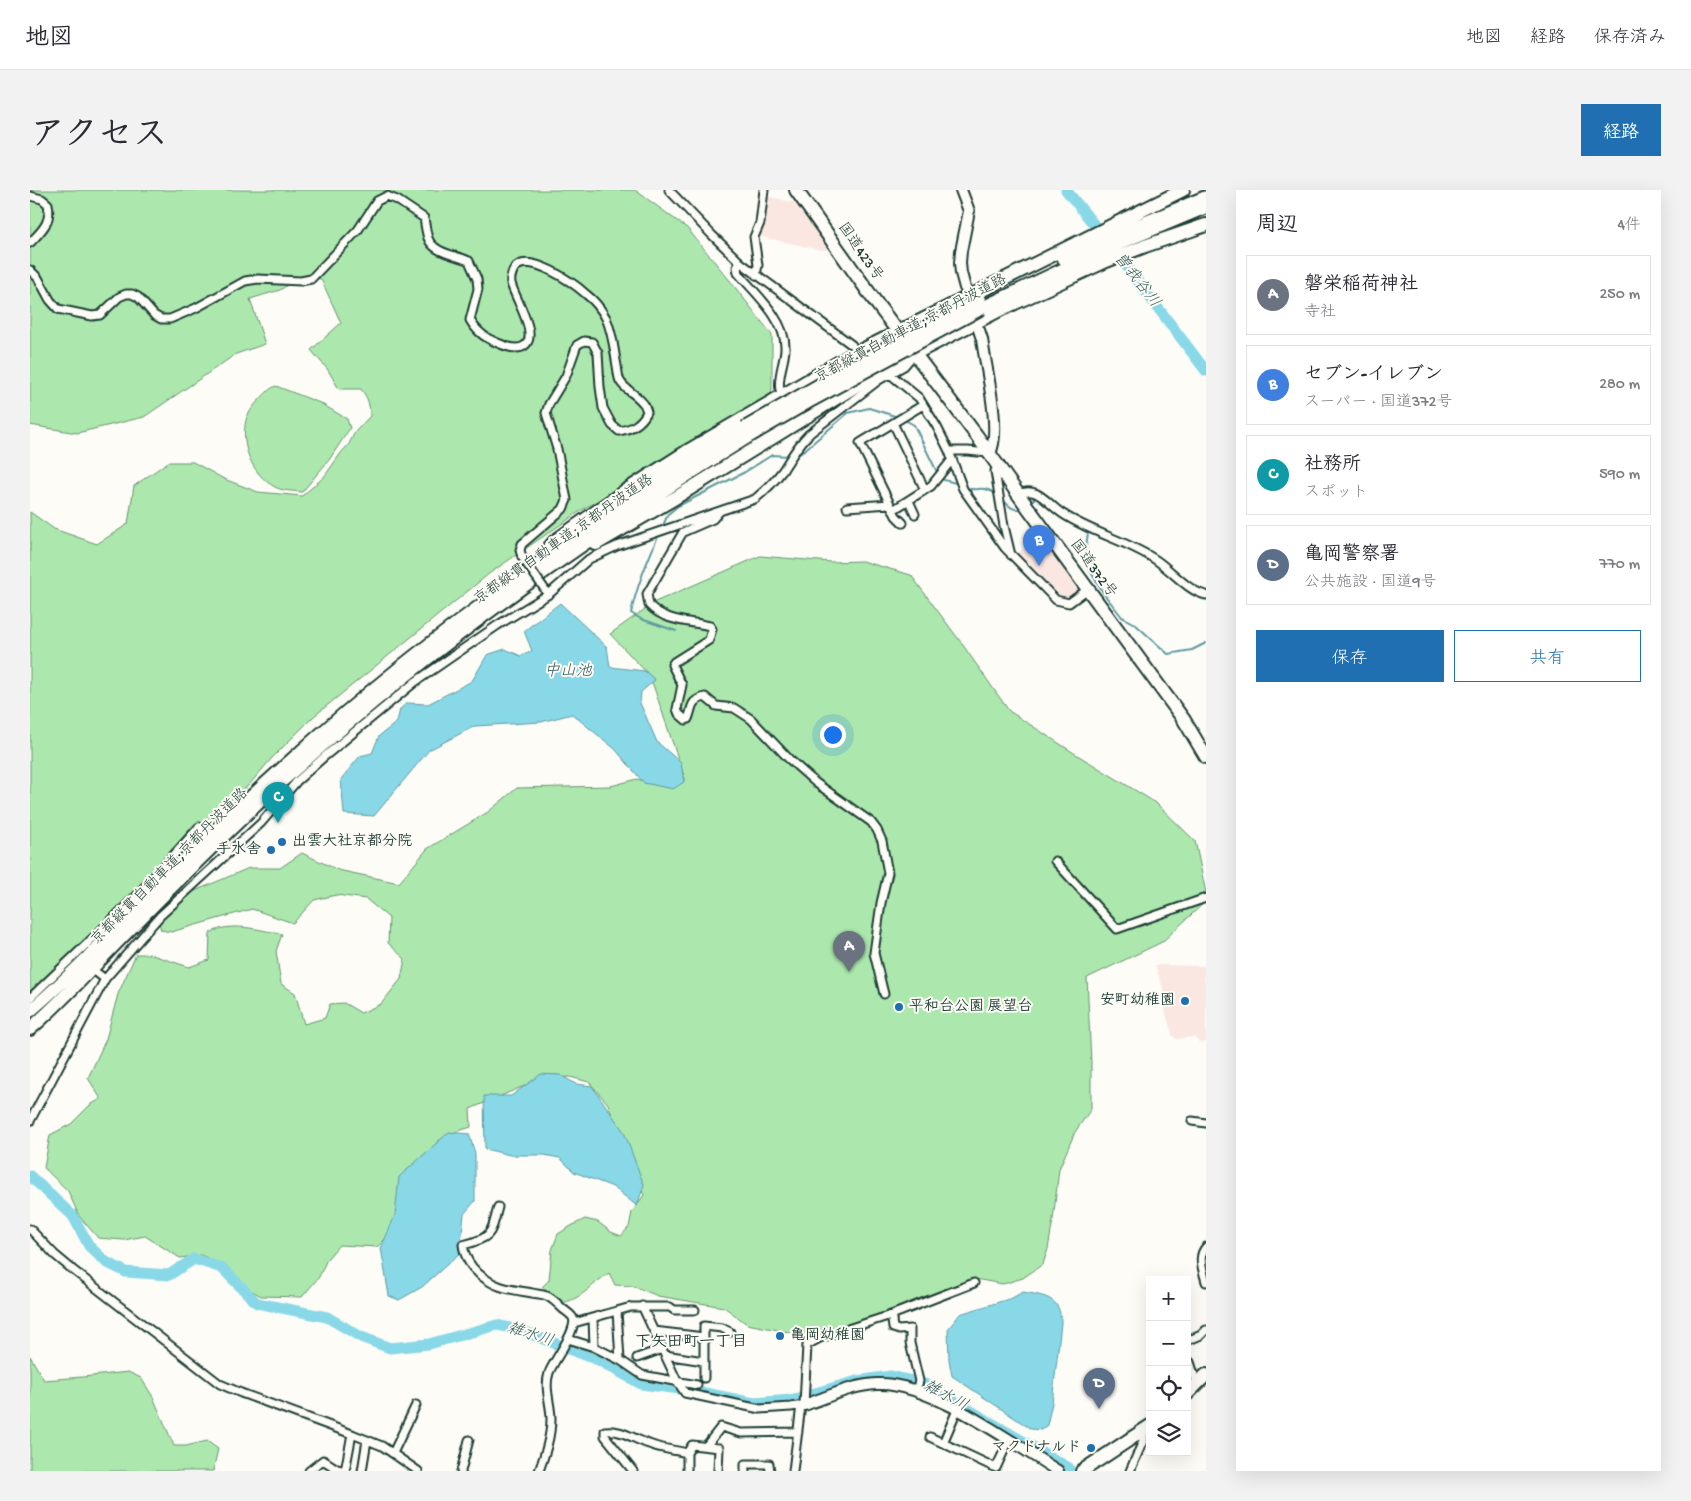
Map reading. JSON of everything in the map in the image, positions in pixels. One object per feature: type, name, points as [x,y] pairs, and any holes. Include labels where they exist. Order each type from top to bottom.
[{"type":"highway","name":"国道423号","points":[[796,190],[877,304],[899,331]]},
{"type":"highway","points":[[519,578],[555,541],[625,491],[787,392],[848,357],[1183,190]]},
{"type":"highway","name":"京都縦貫自動車道;京都丹波道路","points":[[30,1012],[186,859],[296,755],[419,654],[519,578],[596,524],[748,431],[939,320],[976,306],[1106,239],[1206,197]]},
{"type":"highway","name":"京都縦貫自動車道;京都丹波道路","points":[[1026,281],[1206,207]]},
{"type":"highway","points":[[460,633],[568,561],[675,498],[856,384],[1002,309],[1104,262],[1200,227]]},
{"type":"highway","name":"国道372号","points":[[899,331],[1184,720],[1206,757]]},
{"type":"highway","name":"京都縦貫自動車道;京都丹波道路","points":[[30,1029],[230,829],[294,770],[372,703],[460,633],[601,532],[748,431]]},
{"type":"highway","points":[[1191,1390],[1202,1380]]},
{"type":"highway","points":[[1082,1471],[1146,1429]]},
{"type":"street","points":[[669,190],[741,263],[852,344]]},
{"type":"street","points":[[756,275],[758,265],[754,236],[760,223],[764,190]]},
{"type":"street","points":[[962,190],[969,210],[960,263],[965,288]]},
{"type":"street","points":[[30,196],[42,199],[48,204],[49,217],[46,225],[30,244]]},
{"type":"street","points":[[30,270],[38,278],[50,300],[58,309],[92,316],[100,315],[119,297],[132,294],[154,315],[161,319],[170,319],[211,300],[245,281],[258,279],[301,281],[311,279],[358,230],[377,201],[387,196],[397,200],[424,218],[428,238],[432,245],[444,252],[469,260],[477,279],[478,289],[470,320],[481,335],[497,343],[522,348],[528,344],[530,337],[523,312],[510,282],[513,270],[517,265],[525,262],[537,264],[567,279],[588,295],[599,307],[611,331],[619,380],[627,390],[643,402],[647,412],[642,421],[631,429],[619,431],[612,425],[603,408],[598,353],[592,342],[584,341],[577,345],[566,376],[549,404],[546,413],[557,449],[567,500],[563,509],[522,544],[520,550],[522,557],[547,593]]},
{"type":"street","points":[[741,263],[737,267],[738,273],[779,322],[784,334],[785,349],[778,382],[780,390]]},
{"type":"street","points":[[949,451],[990,453],[993,447],[992,406],[982,339],[978,330]]},
{"type":"street","points":[[30,1121],[105,979],[160,916],[196,881],[228,856],[261,823],[297,782],[384,706],[415,682],[547,593],[589,559],[617,546],[755,499],[768,488],[782,471],[799,444],[809,434],[878,380],[904,366],[914,353]]},
{"type":"street","points":[[890,374],[913,392],[924,406],[949,451],[963,490],[1011,555],[1056,600],[1069,603],[1088,589]]},
{"type":"street","points":[[903,523],[892,507],[860,443],[924,406]]},
{"type":"street","points":[[898,420],[925,490]]},
{"type":"street","points":[[802,425],[809,434]]},
{"type":"street","points":[[847,506],[892,507],[909,501],[931,486],[951,461]]},
{"type":"street","points":[[999,466],[995,471],[1002,518],[1011,555]]},
{"type":"street","points":[[1018,494],[1027,491],[1034,492],[1063,514],[1096,533],[1149,556],[1196,591],[1206,594]]},
{"type":"street","points":[[909,501],[915,514]]},
{"type":"street","points":[[719,512],[713,519],[683,532],[647,594],[650,605],[667,617],[680,622],[710,626],[712,629],[709,640],[672,665],[682,685],[677,709],[686,720],[693,703],[697,699],[705,697],[716,706],[741,711],[816,784],[871,822],[877,830],[882,841],[888,873],[881,903],[874,953],[884,994]]},
{"type":"street","points":[[30,998],[80,954],[133,900],[199,827],[204,833]]},
{"type":"street","points":[[220,849],[228,856]]},
{"type":"street","points":[[1055,861],[1117,929],[1206,898]]},
{"type":"street","points":[[97,973],[105,979]]},
{"type":"street","points":[[1192,1121],[1206,1123]]},
{"type":"street","points":[[498,1206],[492,1231],[481,1241],[463,1245],[465,1257],[472,1268],[494,1285],[504,1289],[545,1295],[572,1316],[574,1323],[548,1378],[550,1431],[548,1445],[539,1471]]},
{"type":"street","points":[[30,1229],[55,1255],[73,1270],[220,1384],[240,1394],[367,1440],[393,1453],[418,1471]]},
{"type":"street","points":[[1206,1247],[1200,1258],[1206,1282]]},
{"type":"street","points":[[793,1471],[802,1405],[807,1345],[820,1338],[894,1314],[974,1283]]},
{"type":"street","points":[[642,1306],[677,1381],[685,1393],[760,1410],[802,1405],[861,1386],[897,1385],[916,1391],[958,1410],[1058,1471]]},
{"type":"street","points":[[574,1323],[631,1307],[670,1307],[674,1310],[695,1310]]},
{"type":"street","points":[[617,1311],[620,1360]]},
{"type":"street","points":[[894,1314],[892,1320],[894,1328],[899,1330],[910,1329],[910,1343],[919,1381],[916,1391]]},
{"type":"street","points":[[593,1318],[594,1346]]},
{"type":"street","points":[[704,1378],[704,1326],[722,1328],[730,1332]]},
{"type":"street","points":[[1191,1339],[1201,1335],[1206,1330]]},
{"type":"street","points":[[654,1331],[704,1337]]},
{"type":"street","points":[[568,1339],[594,1346],[642,1375],[697,1385]]},
{"type":"street","points":[[637,1358],[663,1352],[704,1362]]},
{"type":"street","points":[[1191,1364],[1202,1380]]},
{"type":"street","points":[[393,1453],[416,1405]]},
{"type":"street","points":[[943,1443],[958,1410]]},
{"type":"street","points":[[706,1446],[721,1427],[741,1432],[798,1432]]},
{"type":"street","points":[[1130,1471],[1144,1439],[1146,1429]]},
{"type":"street","points":[[633,1471],[605,1436],[605,1431],[615,1430],[649,1444],[687,1453]]},
{"type":"street","points":[[309,1471],[323,1460],[337,1469],[345,1471],[352,1434]]},
{"type":"street","points":[[930,1437],[996,1468],[1009,1440]]},
{"type":"street","points":[[362,1471],[367,1440]]},
{"type":"street","points":[[461,1471],[469,1440]]},
{"type":"street","points":[[687,1471],[687,1453],[692,1445],[719,1448],[718,1471]]},
{"type":"street","points":[[745,1471],[745,1464],[769,1464],[770,1471]]},
{"type":"shaded area","points":[[766,196],[801,204],[833,249],[821,250],[757,236]]},
{"type":"shaded area","points":[[1045,539],[1079,585],[1079,590],[1066,599],[1058,597],[1016,554],[1026,547]]},
{"type":"shaded area","name":"安町幼稚園","points":[[1155,965],[1206,966],[1204,977],[1206,988],[1206,1042],[1200,1043],[1194,1037],[1177,1039],[1173,1037],[1166,1014],[1163,988]]},
{"type":"green space","points":[[30,190],[635,190],[687,228],[772,335],[772,393],[582,510],[490,573],[313,717],[272,758],[249,785],[191,833],[115,909],[50,978],[30,994],[30,512],[54,529],[97,544],[128,524],[134,486],[168,462],[193,462],[224,479],[258,492],[302,496],[324,477],[349,444],[355,432],[370,416],[370,408],[361,389],[339,389],[328,370],[311,350],[341,323],[321,279],[301,276],[280,290],[250,299],[265,344],[236,354],[144,417],[77,433],[30,425]]},
{"type":"green space","points":[[276,386],[320,403],[347,419],[350,428],[329,460],[302,492],[281,489],[267,482],[254,467],[246,449],[245,430],[247,417],[259,400]]},
{"type":"green space","points":[[760,556],[831,562],[862,561],[911,575],[1009,711],[1156,803],[1195,841],[1206,901],[1162,942],[1087,978],[1091,1109],[1075,1132],[1059,1169],[1053,1220],[1048,1249],[1043,1264],[1023,1278],[1003,1284],[975,1279],[806,1340],[799,1334],[747,1324],[724,1307],[658,1296],[633,1286],[615,1285],[609,1273],[580,1296],[560,1303],[542,1287],[549,1280],[552,1250],[558,1234],[585,1219],[598,1222],[611,1232],[621,1236],[629,1227],[632,1212],[644,1195],[630,1167],[608,1104],[589,1082],[570,1077],[543,1078],[470,1109],[471,1127],[455,1132],[438,1141],[429,1154],[413,1164],[388,1236],[377,1247],[339,1245],[327,1259],[319,1277],[302,1297],[261,1296],[247,1288],[229,1268],[201,1255],[180,1258],[145,1236],[124,1240],[98,1238],[79,1216],[68,1191],[44,1168],[50,1135],[71,1124],[90,1105],[101,1099],[88,1078],[106,1039],[118,994],[136,954],[149,954],[189,967],[209,960],[210,933],[218,929],[245,927],[282,934],[276,951],[281,984],[295,993],[304,1024],[325,1018],[330,1004],[344,1003],[361,1013],[381,1004],[401,979],[405,959],[388,943],[389,918],[366,899],[336,895],[314,900],[293,923],[252,909],[171,932],[161,930],[159,923],[183,896],[249,868],[280,868],[302,853],[338,870],[399,883],[427,849],[488,812],[517,788],[611,786],[637,779],[670,788],[685,779],[650,676],[610,634],[655,602]]},
{"type":"green space","points":[[30,1356],[44,1380],[128,1372],[141,1378],[153,1397],[174,1446],[186,1446],[207,1441],[218,1449],[213,1471],[30,1471]]},
{"type":"water","name":"中山池","points":[[560,603],[607,647],[610,667],[645,671],[655,680],[641,692],[640,703],[657,742],[681,763],[684,782],[673,789],[644,783],[615,749],[572,714],[541,722],[475,726],[429,750],[374,816],[344,814],[341,779],[360,756],[372,753],[379,736],[397,722],[400,709],[407,703],[428,704],[472,681],[487,655],[505,649],[521,656],[532,651],[524,631]]},
{"type":"water","points":[[541,1074],[560,1075],[576,1084],[592,1086],[624,1132],[644,1185],[637,1206],[613,1187],[574,1172],[560,1158],[544,1155],[510,1155],[485,1149],[484,1096],[511,1096]]},
{"type":"water","points":[[449,1132],[469,1134],[475,1153],[475,1201],[464,1214],[460,1253],[422,1287],[399,1300],[389,1296],[381,1248],[395,1215],[399,1177]]},
{"type":"water","points":[[1023,1292],[1050,1299],[1055,1303],[1060,1314],[1061,1323],[1052,1403],[1047,1425],[1041,1430],[1031,1429],[952,1376],[949,1360],[948,1329],[960,1314],[1012,1298]]},
{"type":"waterway","name":"曽我谷川","points":[[1066,190],[1104,237]]},
{"type":"waterway","name":"曽我谷川","points":[[1114,250],[1206,371]]},
{"type":"waterway","points":[[795,456],[848,413],[869,408],[898,417]]},
{"type":"waterway","points":[[905,420],[914,425],[938,474]]},
{"type":"waterway","points":[[662,528],[668,514],[678,506],[745,472],[772,455],[788,456]]},
{"type":"waterway","points":[[941,477],[944,480],[956,483]]},
{"type":"waterway","points":[[966,488],[986,489],[996,494]]},
{"type":"waterway","points":[[1033,500],[1036,497],[1062,518],[1088,533],[1084,559],[1086,564],[1104,594],[1122,617],[1135,624],[1168,654],[1192,650],[1206,643]]},
{"type":"waterway","points":[[1002,499],[1013,508],[1021,508]]},
{"type":"waterway","points":[[659,534],[647,563],[631,613],[641,619],[676,631]]},
{"type":"waterway","name":"雑水川","points":[[30,1176],[73,1216],[89,1246],[106,1262],[126,1272],[169,1275],[194,1259],[222,1268],[257,1303],[327,1317],[361,1337],[390,1348],[429,1344],[497,1325],[520,1330],[598,1360],[641,1384],[695,1391],[754,1403],[791,1400],[857,1381],[891,1376],[925,1384],[1069,1468]]},
{"type":"place","name":"セブン-イレブン","points":[[1039,566]]},
{"type":"place","name":"社務所","points":[[278,823]]},
{"type":"place","name":"出雲大社京都分院","points":[[282,842]]},
{"type":"place","name":"手水舎","points":[[271,850]]},
{"type":"place","name":"磐栄稲荷神社","points":[[849,972]]},
{"type":"place","name":"安町幼稚園","points":[[1185,1001]]},
{"type":"place","name":"平和台公園 展望台","points":[[899,1007]]},
{"type":"place","name":"亀岡幼稚園","points":[[780,1336]]},
{"type":"place","name":"亀岡警察署","points":[[1099,1409]]},
{"type":"place","name":"マクドナルド","points":[[1091,1448]]},
{"type":"district","name":"下矢田町一丁目","points":[[691,1343]]}]
